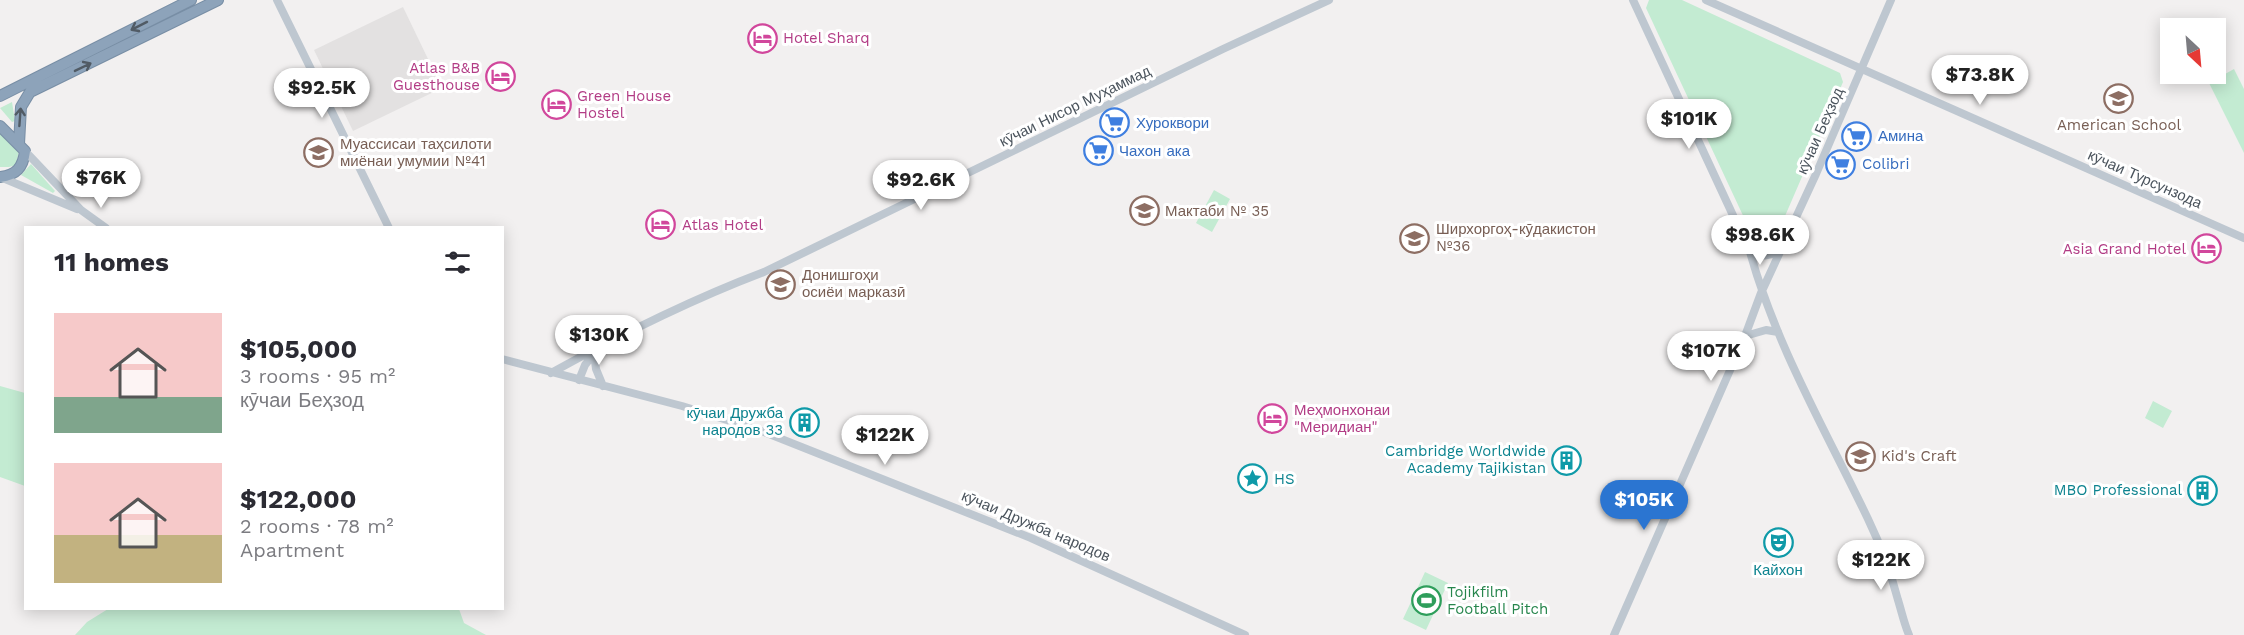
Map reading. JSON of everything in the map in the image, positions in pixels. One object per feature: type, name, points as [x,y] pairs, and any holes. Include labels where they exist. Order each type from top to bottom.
[{"type":"highway","points":[[0,96],[191,0]]},
{"type":"highway","points":[[0,177],[9,176],[20,169],[21,107],[30,92],[218,0]]},
{"type":"highway","points":[[0,126],[22,148]]},
{"type":"street","points":[[277,0],[387,226]]},
{"type":"street","name":"кӯчаи Нисор Муҳаммад","points":[[551,373],[605,343],[707,293],[764,272],[1223,49],[1329,0]]},
{"type":"street","points":[[1633,0],[1750,252],[1761,293],[1778,332],[1872,527],[1909,635]]},
{"type":"street","points":[[1638,11],[1642,0]]},
{"type":"street","name":"кӯчаи Турсунзода","points":[[1706,0],[2244,238]]},
{"type":"street","name":"кӯчаи Беҳзод","points":[[1614,635],[1745,336],[1761,293],[1891,0]]},
{"type":"street","points":[[22,148],[81,210],[103,226]]},
{"type":"street","points":[[0,177],[81,210]]},
{"type":"street","points":[[1750,252],[1767,256],[1782,249]]},
{"type":"street","points":[[1745,336],[1766,330],[1778,332]]},
{"type":"street","name":"кӯчаи Нисор Муҳаммад","points":[[579,380],[585,365],[605,343]]},
{"type":"street","points":[[594,353],[596,369],[603,386]]},
{"type":"street","name":"кӯчаи Дружба народов","points":[[504,360],[682,406],[759,430],[1031,538],[1245,635]]},
{"type":"shaded area","points":[[403,7],[442,88],[353,131],[314,50]]},
{"type":"green space","points":[[1649,0],[1682,0],[1840,73],[1843,82],[1769,253],[1758,254],[1754,249],[1746,222],[1646,8]]},
{"type":"green space","points":[[2234,69],[2244,89],[2244,153],[2210,84],[2226,84],[2226,73]]},
{"type":"green space","points":[[12,102],[15,121],[12,122],[0,108]]},
{"type":"green space","points":[[0,130],[19,151],[16,165],[0,167]]},
{"type":"green space","points":[[31,164],[55,191],[53,193],[21,175]]},
{"type":"green space","points":[[1214,190],[1230,199],[1212,232],[1196,223]]},
{"type":"green space","points":[[0,386],[24,393],[24,486],[0,477]]},
{"type":"green space","points":[[2153,401],[2172,411],[2163,428],[2145,418]]},
{"type":"green space","points":[[1889,549],[1914,550],[1899,580]]},
{"type":"green space","name":"Tojikfilm Football Pitch","points":[[1425,572],[1448,583],[1426,630],[1403,619]]},
{"type":"green space","points":[[106,610],[459,610],[464,623],[486,635],[75,635],[87,622]]},
{"type":"place","name":"Hotel Sharq","points":[[762,38]]},
{"type":"place","name":"Atlas B&B Guesthouse","points":[[501,77]]},
{"type":"place","name":"American School","points":[[2119,98]]},
{"type":"place","name":"Green House Hostel","points":[[556,105]]},
{"type":"place","name":"Хуроквори","points":[[1115,123]]},
{"type":"place","name":"Амина","points":[[1857,136]]},
{"type":"place","name":"Чахон ака","points":[[1098,151]]},
{"type":"place","name":"Муассисаи таҳсилоти миёнаи умумии №41","points":[[319,153]]},
{"type":"place","name":"Colibri","points":[[1841,164]]},
{"type":"place","name":"Мактаби № 35","points":[[1144,211]]},
{"type":"place","name":"Atlas Hotel","points":[[661,225]]},
{"type":"place","name":"Ширхоргоҳ-кӯдакистон №36","points":[[1415,238]]},
{"type":"place","name":"Asia Grand Hotel","points":[[2207,249]]},
{"type":"place","name":"Донишгоҳи осиёи марказӣ","points":[[781,284]]},
{"type":"place","name":"Меҳмонхонаи \"Меридиан\"","points":[[1273,419]]},
{"type":"place","name":"кӯчаи Дружба народов 33","points":[[804,422]]},
{"type":"place","name":"Kid's Craft","points":[[1860,456]]},
{"type":"place","name":"Cambridge Worldwide Academy Tajikistan","points":[[1567,460]]},
{"type":"place","name":"HS","points":[[1253,479]]},
{"type":"place","name":"MBO Professional","points":[[2203,490]]},
{"type":"place","name":"Кайхон","points":[[1778,543]]},
{"type":"place","name":"Tojikfilm Football Pitch","points":[[1426,601]]}]
